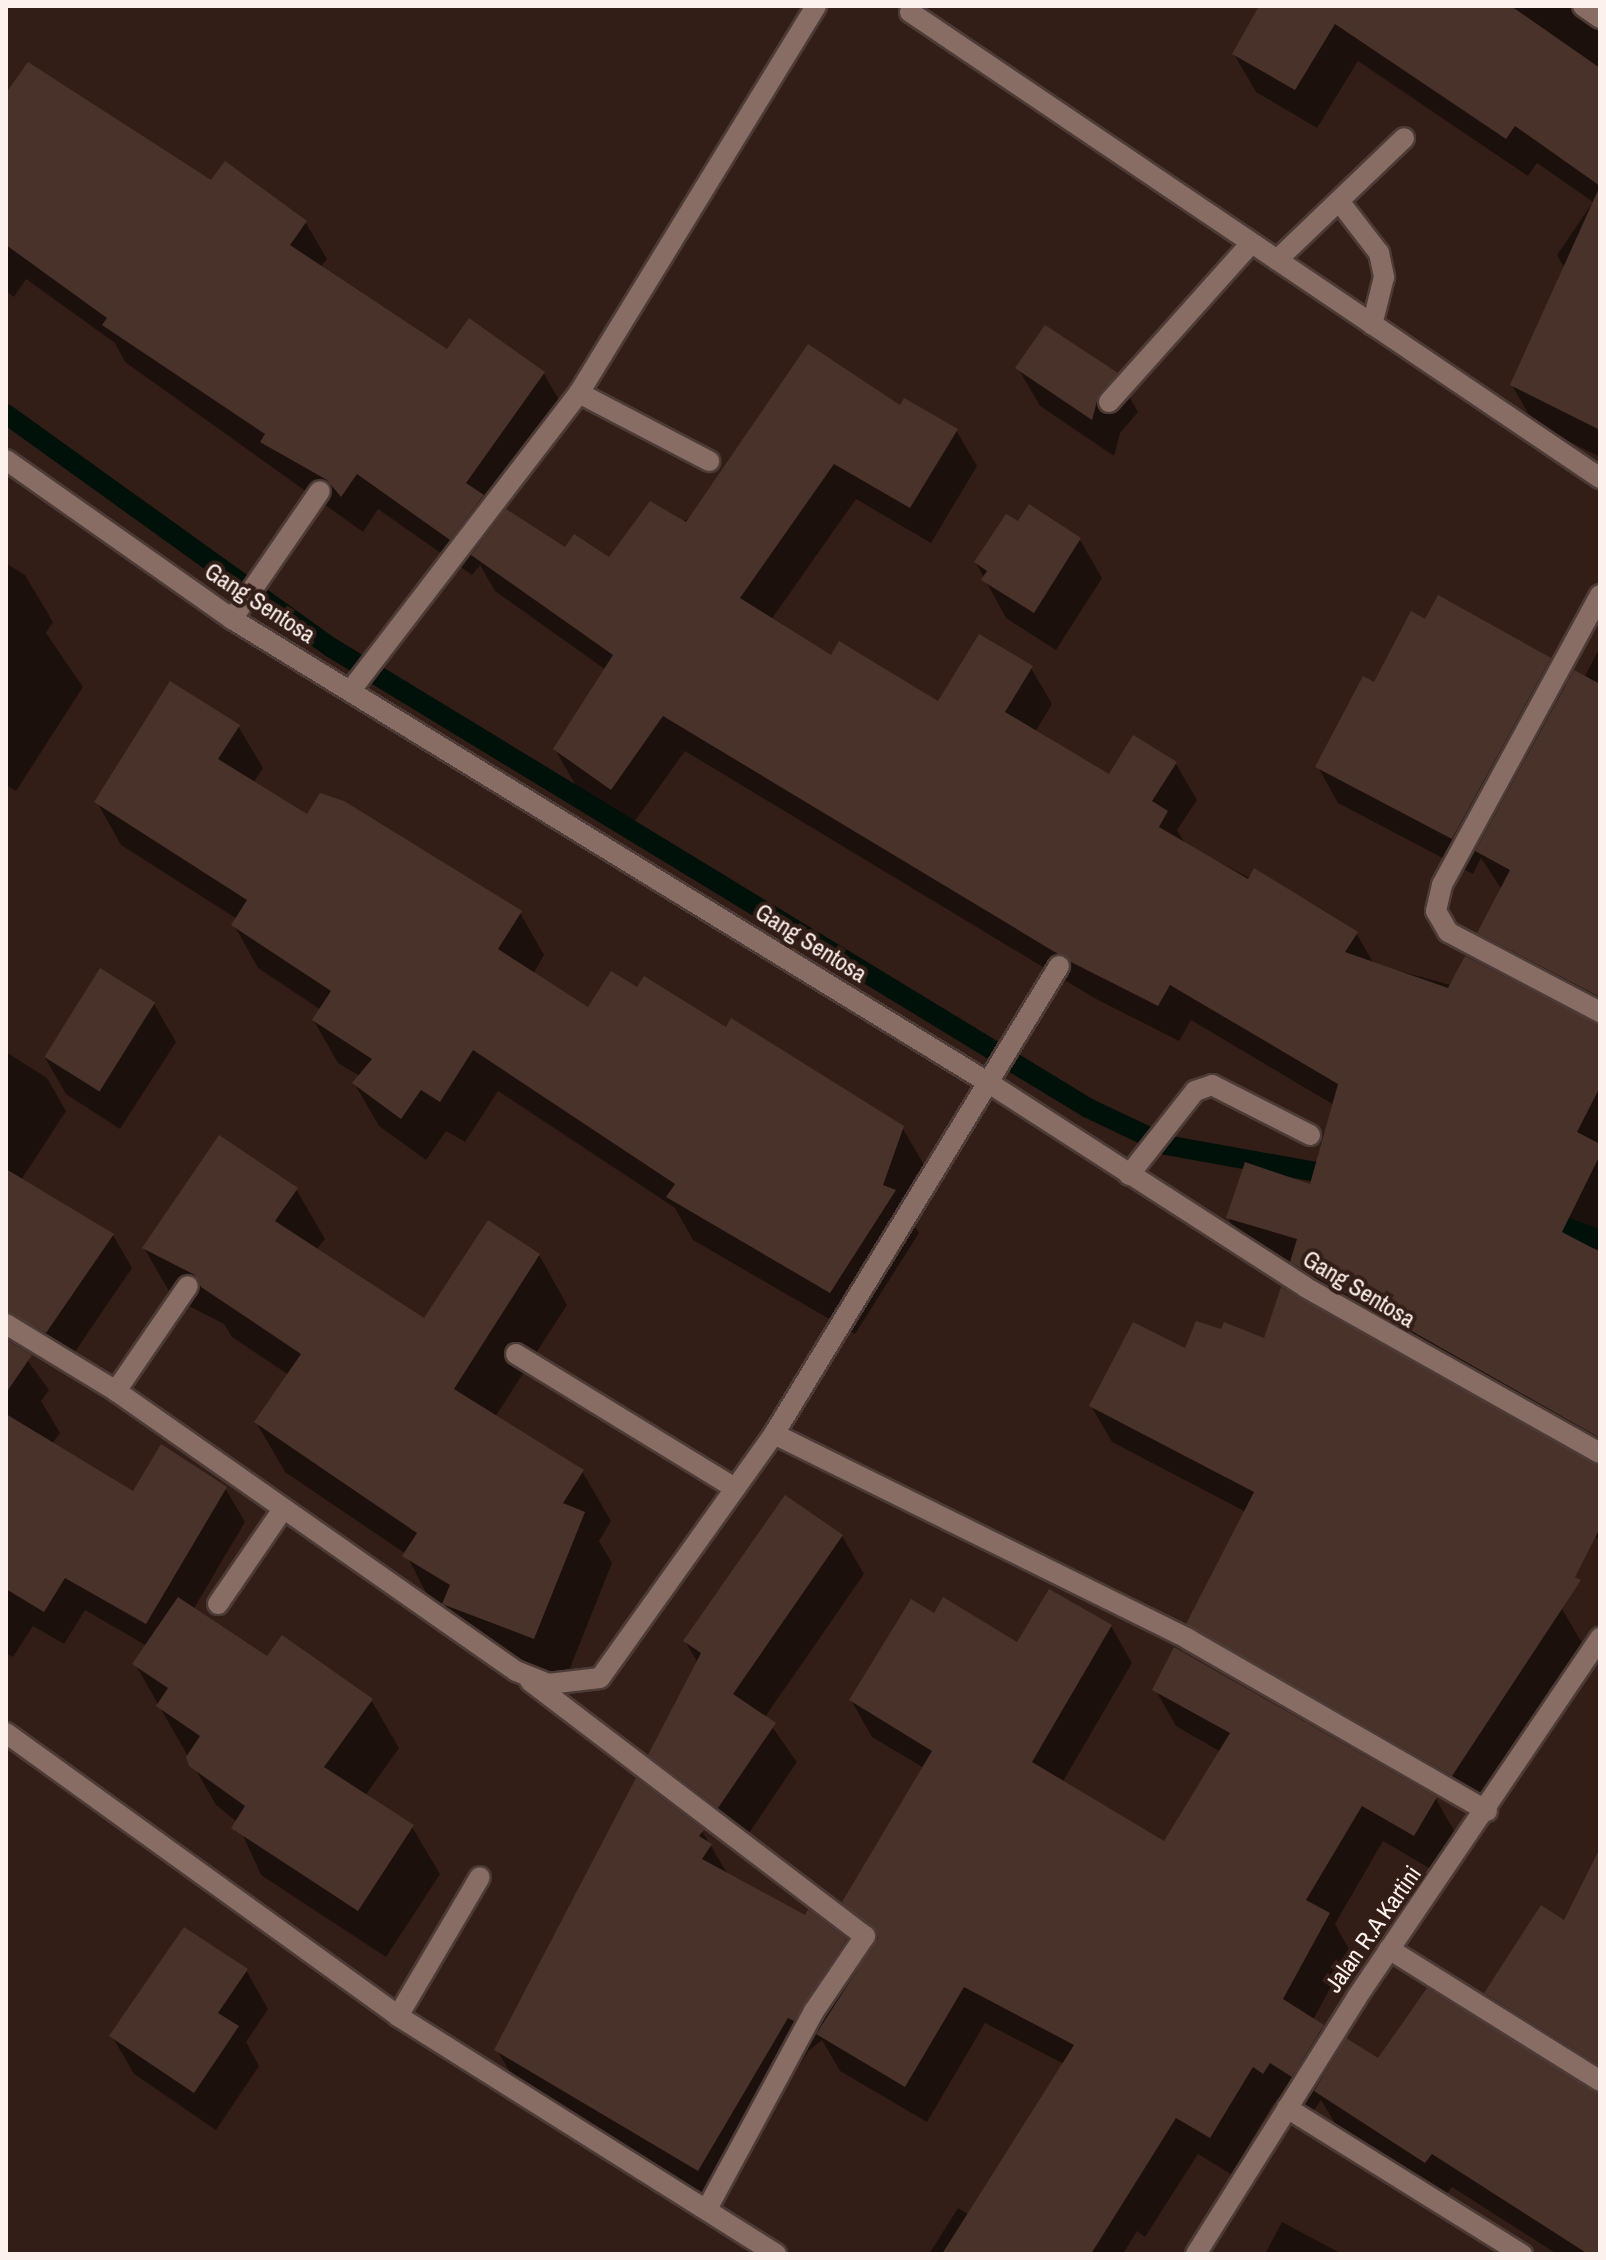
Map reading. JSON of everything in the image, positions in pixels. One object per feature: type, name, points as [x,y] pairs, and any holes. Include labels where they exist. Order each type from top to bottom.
[{"type":"street","points":[[356,682],[579,393],[816,6]]},
{"type":"street","points":[[1583,6],[1600,18]]},
{"type":"street","points":[[910,12],[1600,478]]},
{"type":"street","points":[[1277,260],[1404,138]]},
{"type":"street","points":[[1339,201],[1379,253],[1384,277],[1372,325]]},
{"type":"street","points":[[1109,402],[1251,243]]},
{"type":"street","points":[[579,393],[709,461]]},
{"type":"street","name":"Gang Sentosa","points":[[6,460],[232,619],[356,682],[1129,1175],[1454,1377],[1600,1453]]},
{"type":"street","points":[[232,619],[320,491]]},
{"type":"street","points":[[1600,595],[1591,632],[1442,885],[1436,911],[1448,932],[1600,1012]]},
{"type":"street","points":[[516,1671],[548,1684],[600,1678],[628,1648],[774,1434],[1059,966]]},
{"type":"street","points":[[1129,1175],[1195,1091],[1212,1085],[1310,1135]]},
{"type":"street","points":[[116,1391],[188,1286]]},
{"type":"street","points":[[6,1324],[116,1391],[281,1512],[516,1671],[865,1936],[814,2011],[707,2209]]},
{"type":"street","points":[[516,1354],[735,1488]]},
{"type":"street","points":[[774,1434],[1188,1639],[1487,1811]]},
{"type":"street","points":[[218,1604],[281,1512]]},
{"type":"street","name":"Jalan R.A Kartini","points":[[1196,2254],[1389,1949],[1487,1811],[1600,1638]]},
{"type":"street","points":[[6,1733],[398,2016],[776,2254]]},
{"type":"street","points":[[398,2016],[480,1877]]},
{"type":"street","points":[[1389,1949],[1600,2081]]},
{"type":"street","points":[[1287,2108],[1522,2254]]},
{"type":"building","points":[[1259,6],[1511,6],[1600,68],[1600,186],[1515,126],[1506,139],[1335,24],[1295,90],[1232,54]]},
{"type":"building","points":[[28,62],[211,180],[225,161],[307,221],[290,245],[447,349],[469,318],[545,372],[466,483],[484,495],[450,540],[357,474],[341,497],[327,480],[260,442],[265,434],[102,325],[107,318],[6,245],[6,93]]},
{"type":"building","points":[[1600,186],[1600,430],[1510,385]]},
{"type":"building","points":[[1045,325],[1118,373],[1099,394],[1092,420],[1015,368]]},
{"type":"building","points":[[808,344],[900,405],[904,398],[958,429],[910,508],[834,464],[740,598],[831,655],[839,641],[938,701],[979,634],[1033,666],[1005,712],[1109,774],[1133,735],[1177,762],[1152,801],[1168,811],[1159,827],[1248,879],[1254,868],[1358,932],[1345,952],[1448,988],[1465,956],[1600,1025],[1600,1087],[1577,1132],[1600,1144],[1600,1155],[1562,1232],[1600,1252],[1600,1438],[1290,1262],[1297,1239],[1226,1218],[1245,1162],[1310,1184],[1338,1084],[1170,985],[1158,1006],[1073,963],[663,716],[611,790],[553,749],[613,655],[471,555],[506,509],[565,547],[574,534],[609,557],[650,501],[686,522]]},
{"type":"building","points":[[1029,504],[1081,538],[1034,613],[981,580],[987,571],[974,562],[1006,514],[1018,521]]},
{"type":"building","points":[[1438,595],[1551,658],[1452,839],[1315,767],[1363,676],[1374,682],[1411,611],[1425,619]]},
{"type":"building","points":[[1574,670],[1600,684],[1600,997],[1477,933],[1510,870],[1475,851]]},
{"type":"building","points":[[170,681],[240,725],[218,759],[307,814],[320,793],[344,801],[522,911],[498,949],[588,1007],[611,971],[637,987],[644,976],[726,1027],[731,1018],[904,1126],[883,1185],[896,1190],[830,1293],[666,1197],[675,1184],[473,1050],[440,1102],[421,1090],[401,1119],[352,1083],[372,1059],[312,1020],[331,991],[231,925],[247,900],[94,802]]},
{"type":"building","points":[[100,968],[155,1002],[99,1091],[44,1057]]},
{"type":"building","points":[[219,1135],[298,1188],[275,1221],[424,1318],[488,1220],[540,1254],[454,1389],[584,1470],[563,1503],[585,1512],[534,1639],[442,1604],[450,1585],[402,1556],[417,1533],[254,1422],[301,1354],[201,1287],[195,1275],[142,1248]]},
{"type":"building","points":[[6,1169],[114,1234],[46,1333],[6,1311]]},
{"type":"building","points":[[1281,1287],[1600,1466],[1600,1528],[1575,1577],[1581,1580],[1452,1776],[1186,1624],[1254,1492],[1089,1406],[1133,1322],[1185,1348],[1196,1321],[1221,1329],[1224,1322],[1264,1338]]},
{"type":"building","points":[[6,1339],[32,1355],[6,1393]]},
{"type":"building","points":[[6,1414],[133,1491],[161,1444],[227,1487],[146,1624],[65,1578],[44,1612],[6,1589]]},
{"type":"building","points":[[785,1495],[843,1535],[733,1694],[776,1723],[718,1808],[648,1755],[701,1653],[683,1641]]},
{"type":"building","points":[[1049,1589],[1112,1625],[1032,1762],[1164,1841],[1230,1733],[1152,1690],[1174,1647],[1437,1797],[1414,1836],[1362,1806],[1306,1900],[1330,1913],[1283,1999],[1324,2025],[1292,2077],[1270,2063],[1263,2074],[1253,2067],[1210,2138],[1176,2118],[1091,2254],[942,2254],[1074,2045],[964,1987],[905,2087],[816,2034],[878,1938],[842,1902],[932,1751],[849,1700],[911,1599],[934,1613],[943,1597],[1017,1642]]},
{"type":"building","points":[[178,1597],[267,1656],[282,1635],[373,1699],[324,1767],[414,1825],[358,1911],[231,1828],[245,1806],[189,1766],[186,1757],[200,1736],[156,1706],[168,1688],[132,1664]]},
{"type":"building","points":[[636,1778],[704,1830],[699,1836],[712,1844],[702,1859],[805,1915],[808,1909],[847,1939],[794,2021],[788,2018],[698,2171],[494,2050]]},
{"type":"building","points":[[1600,1848],[1600,2066],[1484,1993],[1541,1905],[1564,1920]]},
{"type":"building","points":[[184,1927],[248,1969],[218,2013],[239,2026],[194,2093],[109,2036]]},
{"type":"building","points":[[1427,1988],[1600,2094],[1600,2254],[1588,2254],[1432,2154],[1425,2163],[1314,2091],[1346,2038],[1378,2058]]},
{"type":"waterway","points":[[6,414],[332,648],[1088,1108],[1166,1145],[1339,1176]]},
{"type":"waterway","points":[[1541,1218],[1600,1240]]}]
